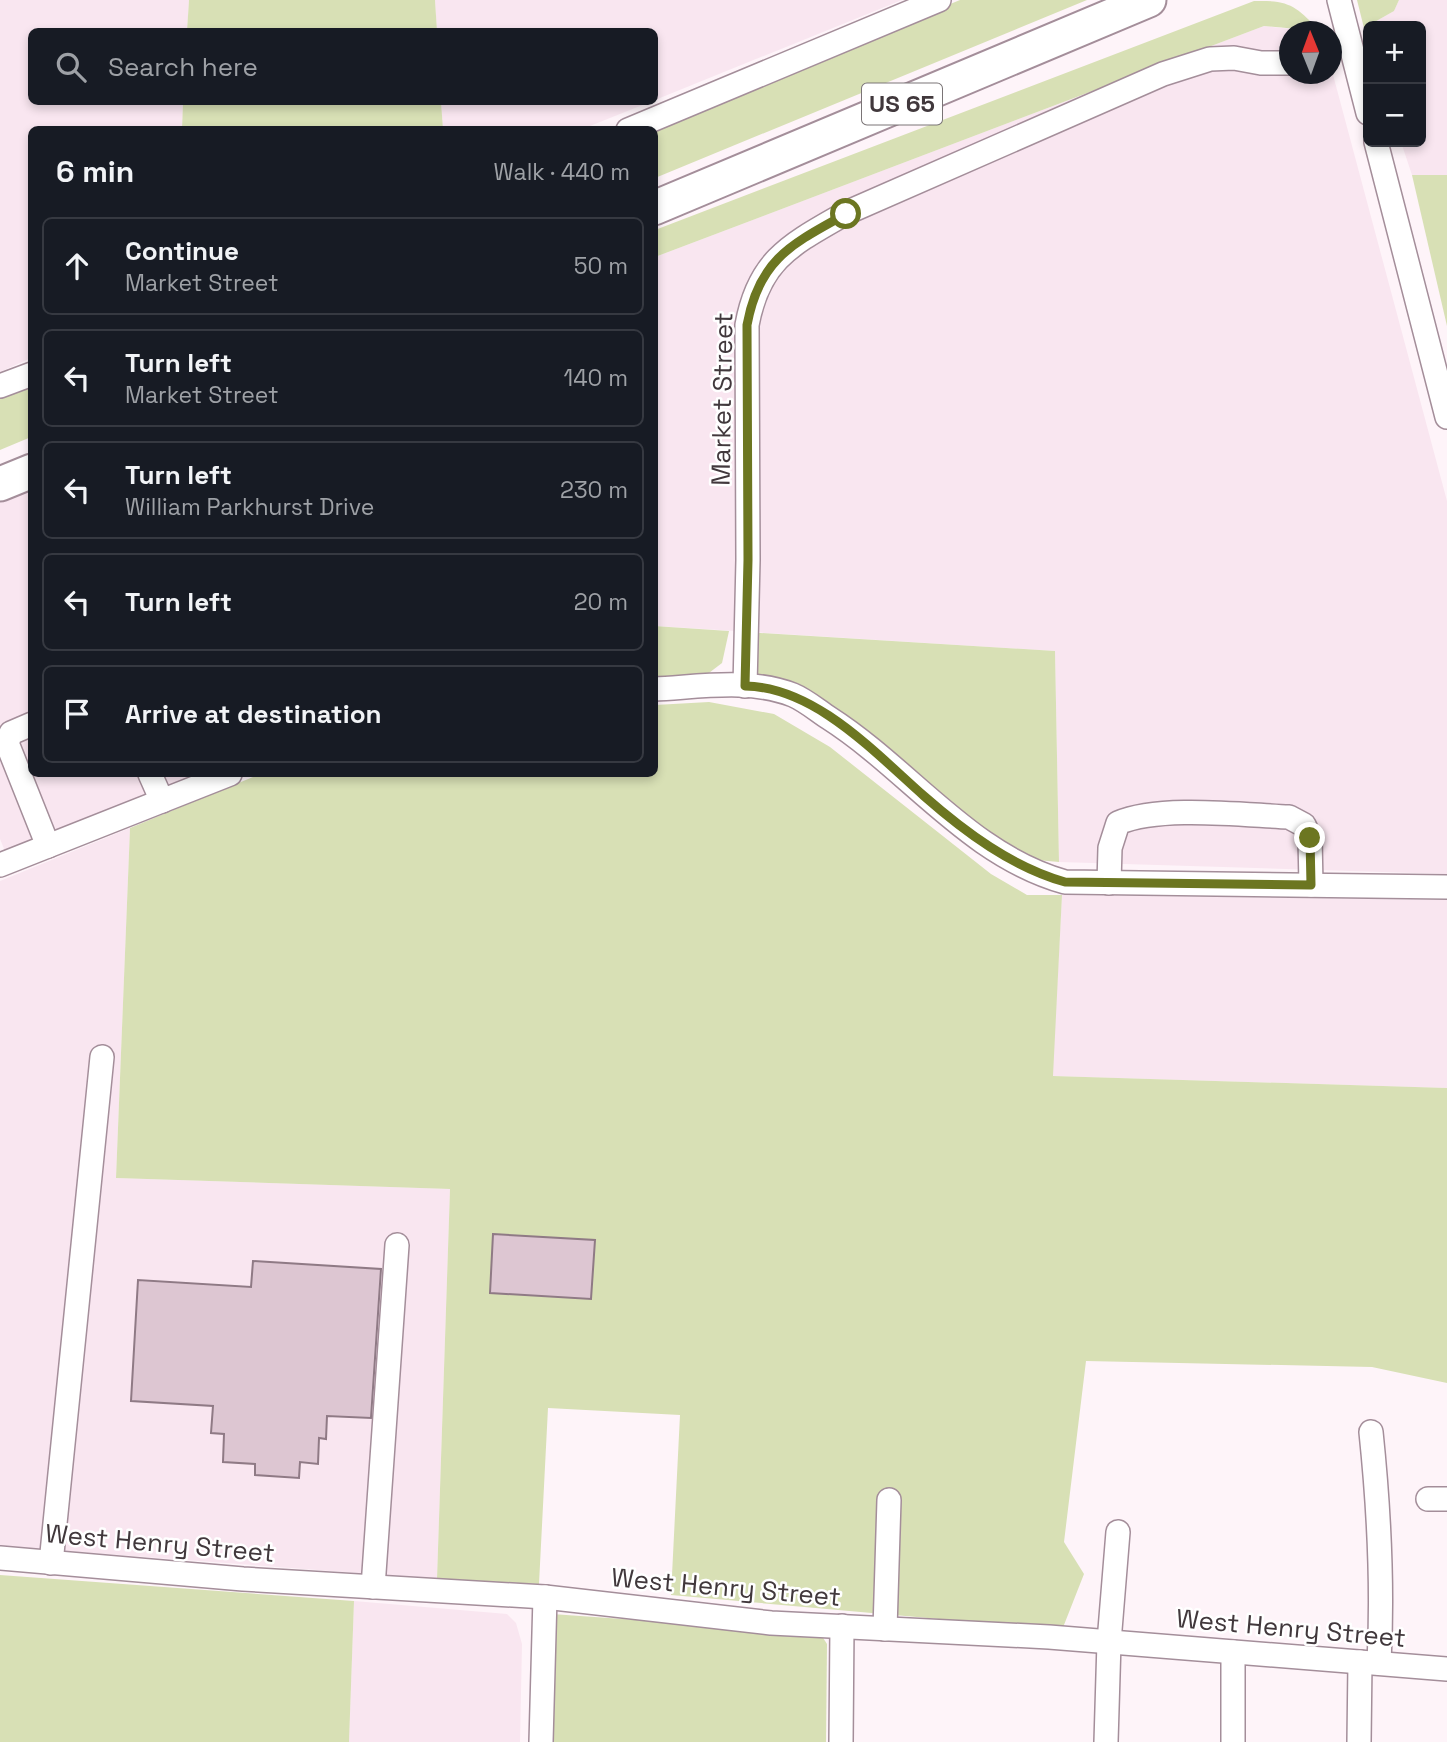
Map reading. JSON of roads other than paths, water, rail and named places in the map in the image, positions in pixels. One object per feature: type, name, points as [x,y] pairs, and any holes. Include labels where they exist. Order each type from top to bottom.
[{"type":"highway","name":"US 65","points":[[658,206],[1149,0]]},
{"type":"highway","points":[[0,484],[28,473]]},
{"type":"street","points":[[638,126],[939,0]]},
{"type":"street","points":[[1339,0],[1340,21]]},
{"type":"street","points":[[1342,52],[1363,101]]},
{"type":"street","name":"Market Street","points":[[745,686],[748,560],[747,325],[751,299],[771,265],[808,235],[846,214],[1163,74],[1210,59],[1234,58],[1279,63]]},
{"type":"street","points":[[1377,147],[1447,417]]},
{"type":"street","points":[[0,386],[28,376]]},
{"type":"street","points":[[658,689],[760,686],[794,695],[848,730],[968,832],[1039,874],[1065,882],[1447,887]]},
{"type":"street","points":[[28,726],[11,733],[7,743],[48,846]]},
{"type":"street","points":[[151,777],[162,801]]},
{"type":"street","points":[[0,865],[222,777]]},
{"type":"street","points":[[1110,883],[1110,848],[1118,823],[1149,814],[1171,813],[1289,817],[1304,825],[1310,838],[1311,885]]},
{"type":"street","points":[[51,1563],[102,1057]]},
{"type":"street","points":[[373,1587],[397,1245]]},
{"type":"street","points":[[1359,1742],[1369,1662],[1381,1612],[1371,1433]]},
{"type":"street","points":[[886,1629],[889,1500]]},
{"type":"street","points":[[1106,1742],[1109,1642],[1118,1532]]},
{"type":"street","name":"West Henry Street","points":[[0,1558],[373,1587],[545,1597],[771,1623],[1109,1642],[1447,1669]]},
{"type":"street","points":[[541,1742],[545,1597]]},
{"type":"street","points":[[841,1742],[842,1626]]},
{"type":"street","points":[[1233,1652],[1233,1742]]}]
